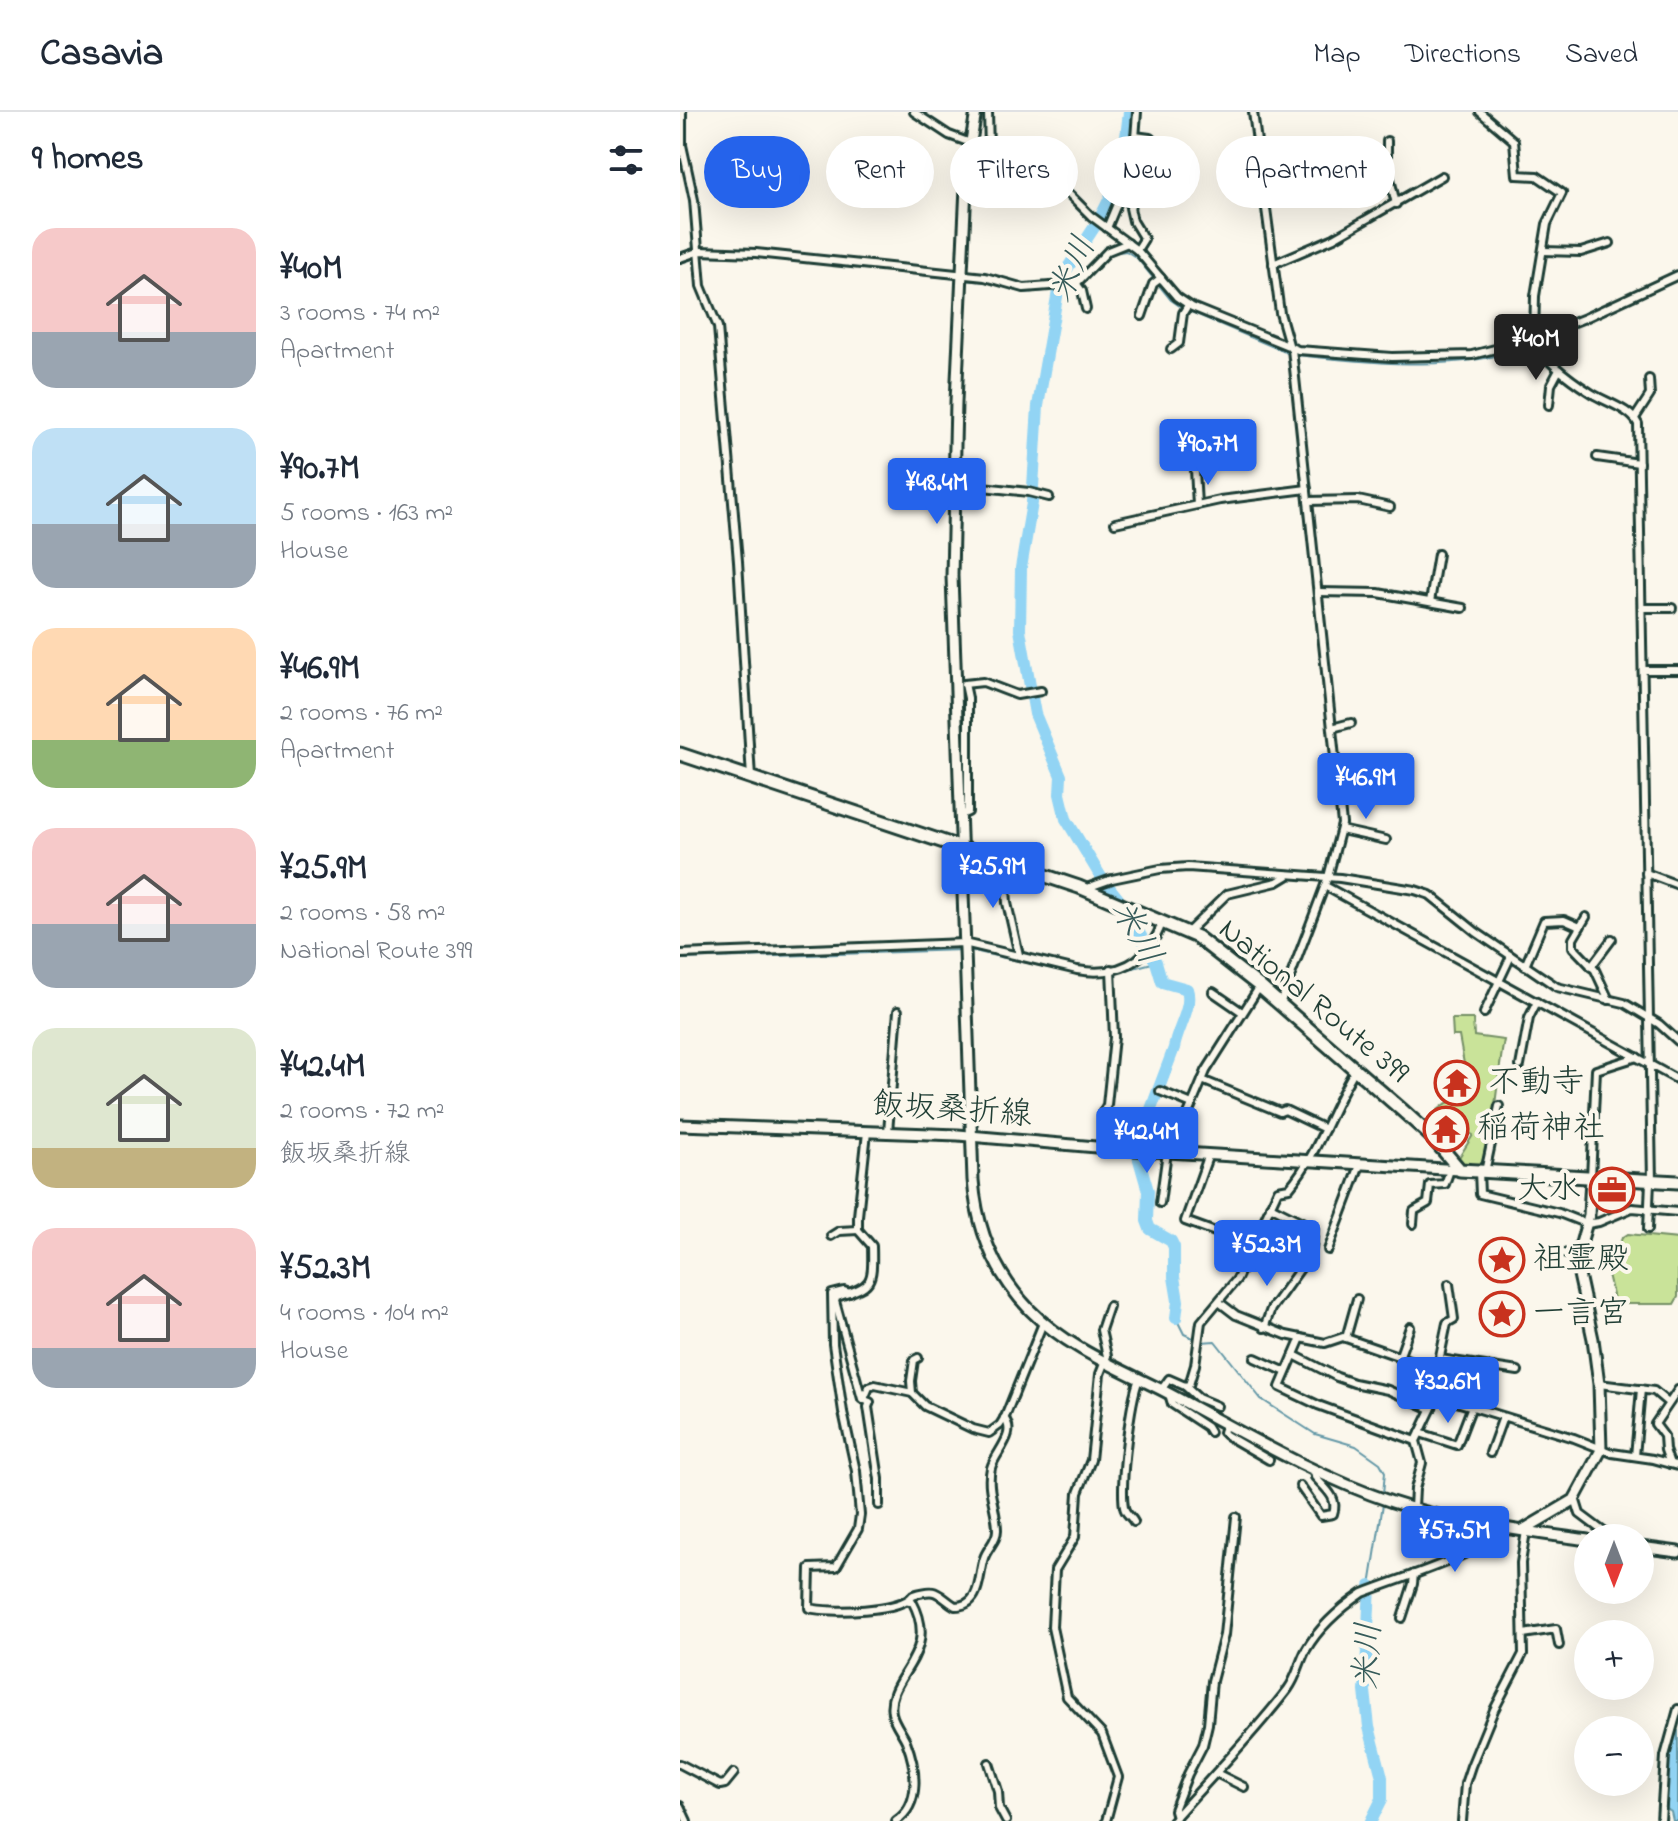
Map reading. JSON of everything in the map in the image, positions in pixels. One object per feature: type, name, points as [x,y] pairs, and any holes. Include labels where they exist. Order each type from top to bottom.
[{"type":"highway","name":"National Route 399","points":[[680,754],[1084,889],[1188,932],[1260,986],[1432,1137],[1455,1170]]},
{"type":"highway","points":[[1455,1170],[1678,1182]]},
{"type":"street","points":[[682,112],[682,145],[694,200],[701,286],[718,327],[741,589],[751,778]]},
{"type":"street","points":[[914,112],[952,136]]},
{"type":"street","points":[[971,136],[976,112]]},
{"type":"street","points":[[988,112],[989,136]]},
{"type":"street","points":[[1135,136],[1137,112]]},
{"type":"street","points":[[1253,112],[1280,313],[1292,351],[1341,802],[1341,830],[1328,877],[1280,1004]]},
{"type":"street","points":[[1480,112],[1514,141],[1517,175],[1537,176],[1562,193],[1547,224],[1535,296],[1533,339],[1538,349],[1559,370],[1635,418],[1638,424],[1649,1017],[1651,1181],[1648,1229]]},
{"type":"street","points":[[1273,264],[1334,238],[1442,176]]},
{"type":"street","points":[[1395,200],[1396,204]]},
{"type":"street","points":[[1078,204],[1137,250],[1186,308],[1292,351],[1430,358],[1472,355],[1533,339],[1611,308],[1678,275]]},
{"type":"street","points":[[966,208],[952,576],[961,684],[959,816],[975,1200],[985,1241],[1004,1277],[1043,1323],[1105,1361],[1314,1469],[1414,1508],[1574,1538]]},
{"type":"street","points":[[1106,227],[1114,208]]},
{"type":"street","points":[[1130,208],[1133,221],[1144,239],[1137,250]]},
{"type":"street","points":[[680,258],[698,255],[791,256],[1000,279],[1024,288],[1054,287],[1078,285],[1108,251],[1128,243]]},
{"type":"street","points":[[1543,251],[1581,252],[1610,243]]},
{"type":"street","points":[[1142,316],[1159,279]]},
{"type":"street","points":[[1078,285],[1086,309]]},
{"type":"street","points":[[1171,349],[1179,343],[1186,308]]},
{"type":"street","points":[[1549,405],[1551,385],[1559,370]]},
{"type":"street","points":[[1635,418],[1650,395],[1649,379]]},
{"type":"street","points":[[1194,451],[1197,505]]},
{"type":"street","points":[[1597,457],[1639,463]]},
{"type":"street","points":[[954,484],[1049,497]]},
{"type":"street","points":[[1115,523],[1197,505],[1307,489]]},
{"type":"street","points":[[1308,501],[1358,500],[1390,507]]},
{"type":"street","points":[[1430,602],[1438,554]]},
{"type":"street","points":[[1318,592],[1378,593],[1463,608]]},
{"type":"street","points":[[1642,608],[1672,608]]},
{"type":"street","points":[[1643,670],[1678,670]]},
{"type":"street","points":[[961,684],[983,682],[1014,694],[1035,692]]},
{"type":"street","points":[[1332,728],[1351,723]]},
{"type":"street","points":[[1341,830],[1386,840]]},
{"type":"street","points":[[1004,861],[1007,903],[1019,955]]},
{"type":"street","points":[[1084,889],[1112,879],[1188,867],[1328,877],[1415,890],[1430,895],[1451,914],[1557,987],[1624,1003],[1649,1017],[1678,1041]]},
{"type":"street","points":[[1646,873],[1678,885]]},
{"type":"street","points":[[1188,932],[1227,894],[1277,882],[1287,876]]},
{"type":"street","points":[[1325,886],[1678,1080]]},
{"type":"street","points":[[1586,917],[1573,939],[1573,947],[1591,967],[1609,1000]]},
{"type":"street","points":[[1525,966],[1544,921],[1564,920],[1580,927]]},
{"type":"street","points":[[680,954],[964,948],[1019,955],[1087,971],[1111,972],[1147,952],[1162,922]]},
{"type":"street","points":[[1591,967],[1612,939]]},
{"type":"street","points":[[1484,1013],[1511,956]]},
{"type":"street","points":[[1111,972],[1114,1037],[1107,1105],[1103,1112],[1113,1149]]},
{"type":"street","points":[[1160,1203],[1170,1152],[1202,1080],[1260,986]]},
{"type":"street","points":[[1213,992],[1242,1012]]},
{"type":"street","points":[[1520,1066],[1529,1018],[1537,1002]]},
{"type":"street","points":[[888,1132],[898,1011]]},
{"type":"street","points":[[1524,1530],[1575,1498],[1601,1450],[1599,1384],[1576,1256],[1587,1224],[1596,1070],[1637,1057]]},
{"type":"street","points":[[1185,1386],[1191,1381],[1205,1315],[1237,1279],[1278,1190],[1292,1186],[1356,1070]]},
{"type":"street","points":[[1202,1080],[1280,1112],[1285,1110],[1325,1129]]},
{"type":"street","points":[[1160,1091],[1192,1104]]},
{"type":"street","points":[[1499,1106],[1482,1172],[1480,1194],[1559,1213],[1587,1224],[1632,1208],[1678,1212]]},
{"type":"street","name":"飯坂桑折線","points":[[680,1125],[972,1136],[1113,1149],[1455,1170]]},
{"type":"street","points":[[867,1132],[858,1230],[872,1246],[869,1281],[863,1289],[835,1298],[835,1306],[862,1399],[870,1402],[868,1407],[879,1479],[879,1505]]},
{"type":"street","points":[[1209,1154],[1185,1221],[1251,1245]]},
{"type":"street","points":[[1328,1250],[1360,1165]]},
{"type":"street","points":[[1413,1224],[1414,1211],[1431,1204],[1430,1185],[1447,1182],[1455,1170]]},
{"type":"street","points":[[1270,1206],[1314,1228],[1312,1248]]},
{"type":"street","points":[[831,1236],[839,1231],[858,1230]]},
{"type":"street","points":[[1558,1252],[1576,1256]]},
{"type":"street","points":[[1264,1328],[1271,1309],[1302,1266]]},
{"type":"street","points":[[1414,1508],[1422,1463],[1416,1441],[1437,1396],[1436,1383],[1447,1323],[1454,1319],[1449,1284]]},
{"type":"street","points":[[850,1293],[832,1294],[831,1322],[843,1412],[856,1471],[860,1524],[836,1567],[810,1568],[809,1608],[846,1611],[896,1606],[909,1601],[913,1595],[934,1591],[942,1593],[952,1604],[966,1604],[975,1595],[982,1577],[984,1556],[997,1530],[990,1494],[990,1474],[1009,1433],[1009,1425],[1004,1418]]},
{"type":"street","points":[[1346,1338],[1357,1299]]},
{"type":"street","points":[[1219,1302],[1236,1315],[1264,1328],[1325,1343],[1346,1338],[1413,1363],[1418,1373],[1436,1383]]},
{"type":"street","points":[[1106,1821],[1118,1777],[1102,1734],[1067,1697],[1052,1627],[1055,1570],[1077,1530],[1078,1493],[1091,1460],[1100,1374],[1107,1353],[1101,1330],[1109,1306]]},
{"type":"street","points":[[864,1399],[868,1389],[875,1385],[912,1393],[925,1406],[981,1432],[994,1430],[1004,1418],[1043,1323]]},
{"type":"street","points":[[1399,1358],[1410,1327]]},
{"type":"street","points":[[1301,1338],[1280,1387],[1318,1405],[1416,1441]]},
{"type":"street","points":[[1294,1355],[1337,1377],[1388,1390],[1431,1409]]},
{"type":"street","points":[[912,1393],[912,1371],[914,1360],[918,1358]]},
{"type":"street","points":[[1255,1358],[1286,1372]]},
{"type":"street","points":[[1440,1359],[1518,1371]]},
{"type":"street","points":[[1134,1522],[1124,1508],[1133,1393],[1139,1379]]},
{"type":"street","points":[[1210,1432],[1172,1404],[1165,1392],[1169,1379],[1217,1406]]},
{"type":"street","points":[[1599,1384],[1654,1391],[1667,1402]]},
{"type":"street","points":[[1635,1456],[1641,1389]]},
{"type":"street","points":[[1674,1465],[1665,1450],[1664,1436],[1655,1424],[1678,1390]]},
{"type":"street","points":[[1437,1396],[1574,1438],[1601,1450],[1674,1465]]},
{"type":"street","points":[[1420,1433],[1457,1445],[1472,1406]]},
{"type":"street","points":[[1490,1453],[1503,1417]]},
{"type":"street","points":[[1226,1424],[1223,1432],[1226,1435],[1269,1460]]},
{"type":"street","points":[[1300,1486],[1321,1516],[1333,1514],[1335,1508],[1331,1493],[1315,1477],[1314,1469]]},
{"type":"street","points":[[1575,1498],[1580,1514],[1593,1524]]},
{"type":"street","points":[[1174,1819],[1174,1810],[1203,1745],[1208,1724],[1212,1681],[1224,1639],[1236,1517]]},
{"type":"street","points":[[1449,1560],[1451,1517]]},
{"type":"street","points":[[1174,1819],[1290,1686],[1305,1651],[1350,1602],[1363,1593],[1494,1540],[1510,1528]]},
{"type":"street","points":[[1462,1821],[1465,1784],[1471,1766],[1494,1710],[1523,1654],[1521,1563],[1524,1530]]},
{"type":"street","points":[[1654,1549],[1678,1552]]},
{"type":"street","points":[[1402,1618],[1414,1574]]},
{"type":"street","points":[[896,1821],[908,1811],[914,1795],[909,1751],[892,1715],[895,1693],[921,1639],[917,1613],[912,1601],[909,1601]]},
{"type":"street","points":[[1523,1634],[1556,1629],[1559,1645]]},
{"type":"street","points":[[1661,1821],[1665,1756],[1678,1709]]},
{"type":"street","points":[[989,1763],[998,1791],[999,1808],[1006,1821]]},
{"type":"street","points":[[680,1764],[720,1785],[725,1784],[734,1773]]},
{"type":"street","points":[[1216,1773],[1244,1787]]},
{"type":"street","points":[[680,1806],[687,1821]]},
{"type":"green space","points":[[1452,1019],[1473,1019],[1474,1036],[1504,1040],[1492,1122],[1479,1169],[1467,1167],[1458,1159],[1473,1135],[1446,1119],[1438,1110],[1447,1103],[1471,1096],[1470,1076],[1466,1075],[1459,1036],[1453,1036]]},
{"type":"green space","points":[[1628,1234],[1678,1239],[1678,1297],[1674,1304],[1615,1304],[1608,1274],[1622,1238]]},
{"type":"water","points":[[1675,1730],[1678,1731],[1678,1821],[1673,1821],[1671,1812],[1664,1807],[1668,1785],[1666,1766]]},
{"type":"waterway","name":"米川","points":[[1129,112],[1117,184],[1099,220],[1067,269],[1058,291],[1038,406],[1032,503],[1021,568],[1020,630],[1035,714],[1061,776],[1060,794],[1066,819],[1101,877],[1123,905],[1156,962],[1162,982],[1187,989],[1186,1011],[1136,1149],[1148,1191],[1147,1221],[1150,1229],[1171,1241],[1174,1247],[1178,1301],[1176,1318]]},
{"type":"waterway","points":[[1080,285],[1112,253],[1126,251],[1137,258],[1171,300],[1184,309],[1290,354]]},
{"type":"waterway","points":[[701,256],[764,257],[958,279]]},
{"type":"waterway","points":[[680,263],[695,258]]},
{"type":"waterway","points":[[964,280],[997,283]]},
{"type":"waterway","points":[[1537,343],[1678,280]]},
{"type":"waterway","points":[[1007,286],[1024,293],[1075,288]]},
{"type":"waterway","points":[[1296,355],[1385,363],[1444,363],[1473,360],[1531,346]]},
{"type":"waterway","points":[[680,959],[963,950]]},
{"type":"waterway","points":[[969,950],[1086,976],[1107,974]]},
{"type":"waterway","points":[[1114,973],[1156,962]]},
{"type":"waterway","name":"米川","points":[[1176,1318],[1184,1334],[1195,1339]]},
{"type":"waterway","name":"米川","points":[[1201,1342],[1215,1341],[1261,1399],[1315,1434],[1356,1446],[1380,1463],[1385,1472],[1383,1494]]},
{"type":"waterway","name":"米川","points":[[1370,1586],[1383,1504]]},
{"type":"waterway","name":"米川","points":[[1370,1586],[1365,1691],[1369,1727],[1382,1777],[1382,1799],[1371,1821]]},
{"type":"place","name":"不動寺","points":[[1457,1083]]},
{"type":"place","name":"稲荷神社","points":[[1446,1129]]},
{"type":"place","name":"大水","points":[[1612,1190]]},
{"type":"place","name":"祖霊殿","points":[[1502,1260]]},
{"type":"place","name":"一言宮","points":[[1502,1314]]}]
